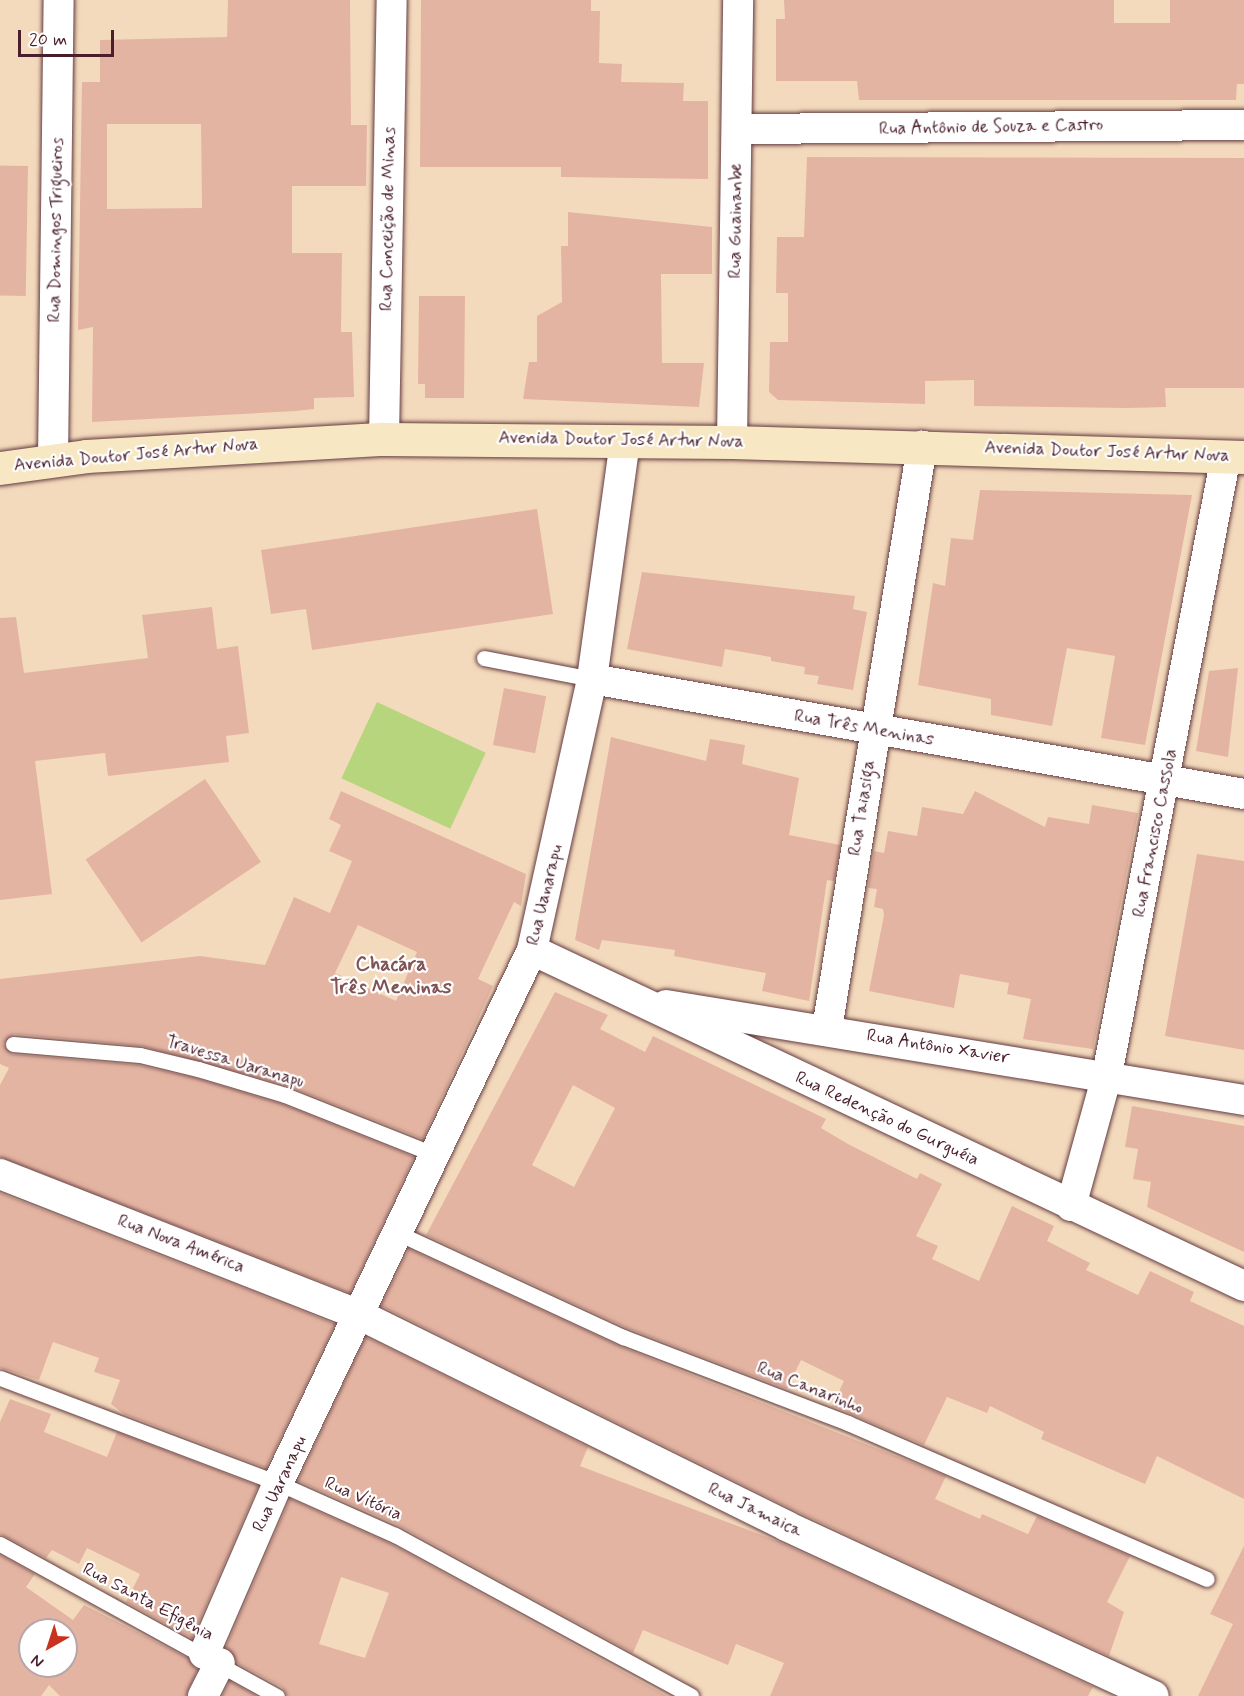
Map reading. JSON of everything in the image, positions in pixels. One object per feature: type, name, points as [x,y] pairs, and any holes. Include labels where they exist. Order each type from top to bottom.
[{"type":"main road","name":"Avenida Doutor José Artur Nova","points":[[0,468],[53,460],[384,439],[732,442],[1235,456]]},
{"type":"street","name":"Rua Domingos Trigueiros","points":[[53,460],[59,0]]},
{"type":"street","name":"Rua Conceição de Minas","points":[[384,439],[392,0]]},
{"type":"street","name":"Rua Guainanbe","points":[[732,442],[738,0]]},
{"type":"street","name":"Rua Antônio de Souza e Castro","points":[[738,129],[1244,125]]},
{"type":"street","name":"Rua Uanarapu","points":[[362,1316],[532,950],[592,679],[625,441]]},
{"type":"street","name":"Rua Taiasiga","points":[[827,1029],[922,446]]},
{"type":"street","name":"Rua Francisco Cassola","points":[[1071,1206],[1107,1075],[1166,780],[1235,456]]},
{"type":"street","name":"Rua Três Meninas","points":[[592,679],[1244,794]]},
{"type":"street","name":"Rua Redenção do Gurguéia","points":[[532,950],[630,1000],[1244,1286]]},
{"type":"street","name":"Rua Antônio Xavier","points":[[630,1000],[827,1029],[1244,1100]]},
{"type":"street","name":"Rua Nova América","points":[[0,1174],[362,1316]]},
{"type":"street","name":"Rua Uaranapu","points":[[203,1696],[212,1658],[278,1483],[362,1316]]},
{"type":"street","name":"Rua Jamaica","points":[[362,1316],[786,1526],[1154,1696]]},
{"type":"lane","name":"Rua Três Meninas","points":[[484,658],[592,679]]},
{"type":"lane","name":"Travessa Uaranapu","points":[[12,1044],[140,1055],[198,1068],[285,1095],[438,1156]]},
{"type":"lane","name":"Rua Canarinho","points":[[400,1234],[623,1337],[848,1423],[1206,1579]]},
{"type":"lane","name":"Rua Vitória","points":[[0,1378],[278,1483],[452,1564],[692,1696]]},
{"type":"lane","name":"Rua Santa Efigênia","points":[[0,1544],[212,1658],[277,1696]]},
{"type":"green space","points":[[377,702],[486,753],[450,829],[342,778]]},
{"type":"building","points":[[228,0],[350,0],[351,125],[367,125],[366,186],[292,186],[292,253],[342,253],[341,332],[352,332],[354,397],[314,398],[314,409],[296,411],[92,422],[93,327],[78,330],[82,82],[100,82],[100,40],[227,37]],"holes":[[[107,124],[201,124],[202,208],[107,209]]]},
{"type":"building","points":[[421,0],[591,0],[591,11],[600,11],[599,63],[622,64],[621,82],[684,83],[683,101],[708,101],[708,179],[561,177],[561,167],[420,167]]},
{"type":"building","points":[[784,0],[1114,0],[1114,23],[1170,23],[1170,0],[1244,0],[1244,84],[1237,84],[1236,100],[859,100],[857,81],[776,81],[776,19],[785,19]]},
{"type":"building","points":[[807,157],[1244,158],[1244,388],[1165,388],[1166,407],[974,406],[974,380],[925,381],[925,404],[778,400],[769,392],[770,342],[788,342],[788,293],[776,293],[777,237],[804,237]]},
{"type":"building","points":[[0,166],[28,166],[26,296],[0,296]]},
{"type":"building","points":[[568,212],[712,227],[712,274],[661,274],[662,363],[704,363],[699,407],[523,399],[529,362],[537,362],[537,316],[562,302],[561,246],[568,246]]},
{"type":"building","points":[[419,296],[465,296],[464,398],[425,398],[425,384],[418,384]]},
{"type":"building","points":[[980,490],[1192,495],[1145,745],[1101,738],[1115,656],[1067,648],[1052,726],[991,715],[991,699],[918,685],[933,583],[945,586],[951,538],[973,540]]},
{"type":"building","points":[[537,509],[553,614],[312,650],[306,609],[271,614],[261,550]]},
{"type":"building","points":[[642,572],[855,596],[853,609],[867,612],[853,690],[817,684],[819,676],[804,674],[805,667],[771,661],[771,657],[725,649],[722,667],[627,649]]},
{"type":"building","points":[[212,607],[217,649],[238,646],[249,733],[226,736],[229,762],[108,776],[105,753],[35,761],[52,894],[0,900],[0,618],[16,617],[24,673],[148,658],[142,615]]},
{"type":"building","points":[[1238,668],[1228,757],[1196,751],[1209,671]]},
{"type":"building","points":[[504,688],[546,696],[535,753],[493,745]]},
{"type":"building","points":[[611,737],[706,761],[710,739],[745,745],[742,764],[799,778],[789,835],[840,845],[834,881],[827,880],[809,1001],[762,991],[766,973],[674,956],[675,950],[602,940],[599,950],[575,940]]},
{"type":"building","points":[[205,779],[261,862],[142,942],[86,860]]},
{"type":"building","points":[[341,791],[526,874],[521,906],[514,902],[478,979],[493,986],[423,1139],[288,1086],[142,1046],[14,1034],[3,1044],[12,1054],[138,1065],[195,1078],[282,1104],[414,1157],[350,1293],[0,1157],[0,1085],[9,1068],[0,1064],[0,979],[200,956],[265,965],[294,897],[330,913],[352,861],[329,851],[341,825],[329,819]],"holes":[[[358,925],[417,952],[396,1001],[335,973]]]},
{"type":"building","points":[[975,791],[1045,827],[1048,817],[1089,824],[1092,805],[1138,813],[1093,1049],[1023,1039],[1031,999],[1007,994],[1009,983],[960,974],[954,1008],[869,991],[884,915],[883,909],[874,907],[877,889],[868,888],[874,851],[884,853],[888,831],[917,836],[922,807],[963,814]]},
{"type":"building","points":[[1197,854],[1244,861],[1244,1050],[1165,1036]]},
{"type":"building","points":[[555,992],[608,1015],[600,1029],[645,1052],[653,1036],[826,1119],[821,1128],[848,1144],[917,1179],[920,1173],[942,1184],[916,1236],[938,1246],[932,1259],[979,1281],[1012,1206],[1054,1226],[1047,1241],[1090,1263],[1086,1270],[1138,1295],[1150,1271],[1194,1292],[1190,1301],[1244,1326],[1244,1499],[1157,1456],[1145,1484],[1041,1439],[1044,1432],[990,1406],[987,1413],[947,1397],[924,1445],[832,1406],[844,1381],[801,1360],[787,1389],[627,1328],[426,1235]],"holes":[[[573,1085],[615,1108],[574,1187],[532,1165]]]},
{"type":"building","points":[[1132,1106],[1244,1126],[1244,1252],[1147,1207],[1151,1182],[1133,1179],[1138,1149],[1125,1147]]},
{"type":"building","points":[[0,1193],[335,1324],[266,1468],[124,1414],[111,1404],[120,1380],[94,1372],[99,1358],[53,1342],[39,1380],[0,1368]]},
{"type":"building","points":[[409,1249],[619,1346],[946,1476],[935,1499],[980,1519],[982,1514],[1028,1534],[1037,1516],[1130,1556],[1107,1602],[1124,1612],[1109,1656],[798,1512],[381,1306]]},
{"type":"building","points":[[366,1337],[588,1447],[580,1466],[777,1541],[1093,1687],[1088,1696],[770,1696],[784,1663],[736,1644],[728,1665],[643,1630],[633,1653],[400,1526],[298,1481]]},
{"type":"building","points":[[10,1399],[51,1414],[44,1432],[107,1457],[117,1432],[258,1486],[192,1638],[126,1602],[140,1574],[87,1548],[79,1564],[52,1550],[46,1558],[0,1534],[0,1422]]},
{"type":"building","points":[[290,1499],[391,1544],[667,1696],[287,1696],[282,1687],[237,1663],[226,1647]],"holes":[[[341,1577],[389,1593],[365,1658],[319,1644]]]},
{"type":"building","points":[[1244,1546],[1244,1696],[1198,1696],[1233,1624],[1210,1614]]},
{"type":"building","points":[[0,1555],[35,1574],[26,1587],[70,1618],[18,1618],[18,1678],[78,1678],[78,1618],[74,1618],[84,1605],[188,1658],[197,1670],[186,1696],[60,1696],[49,1685],[41,1696],[0,1696]]},
{"type":"building","points":[[230,1681],[257,1696],[222,1696]]},
{"type":"district","name":"Chacára Três Meninas","points":[[391,976]]}]
